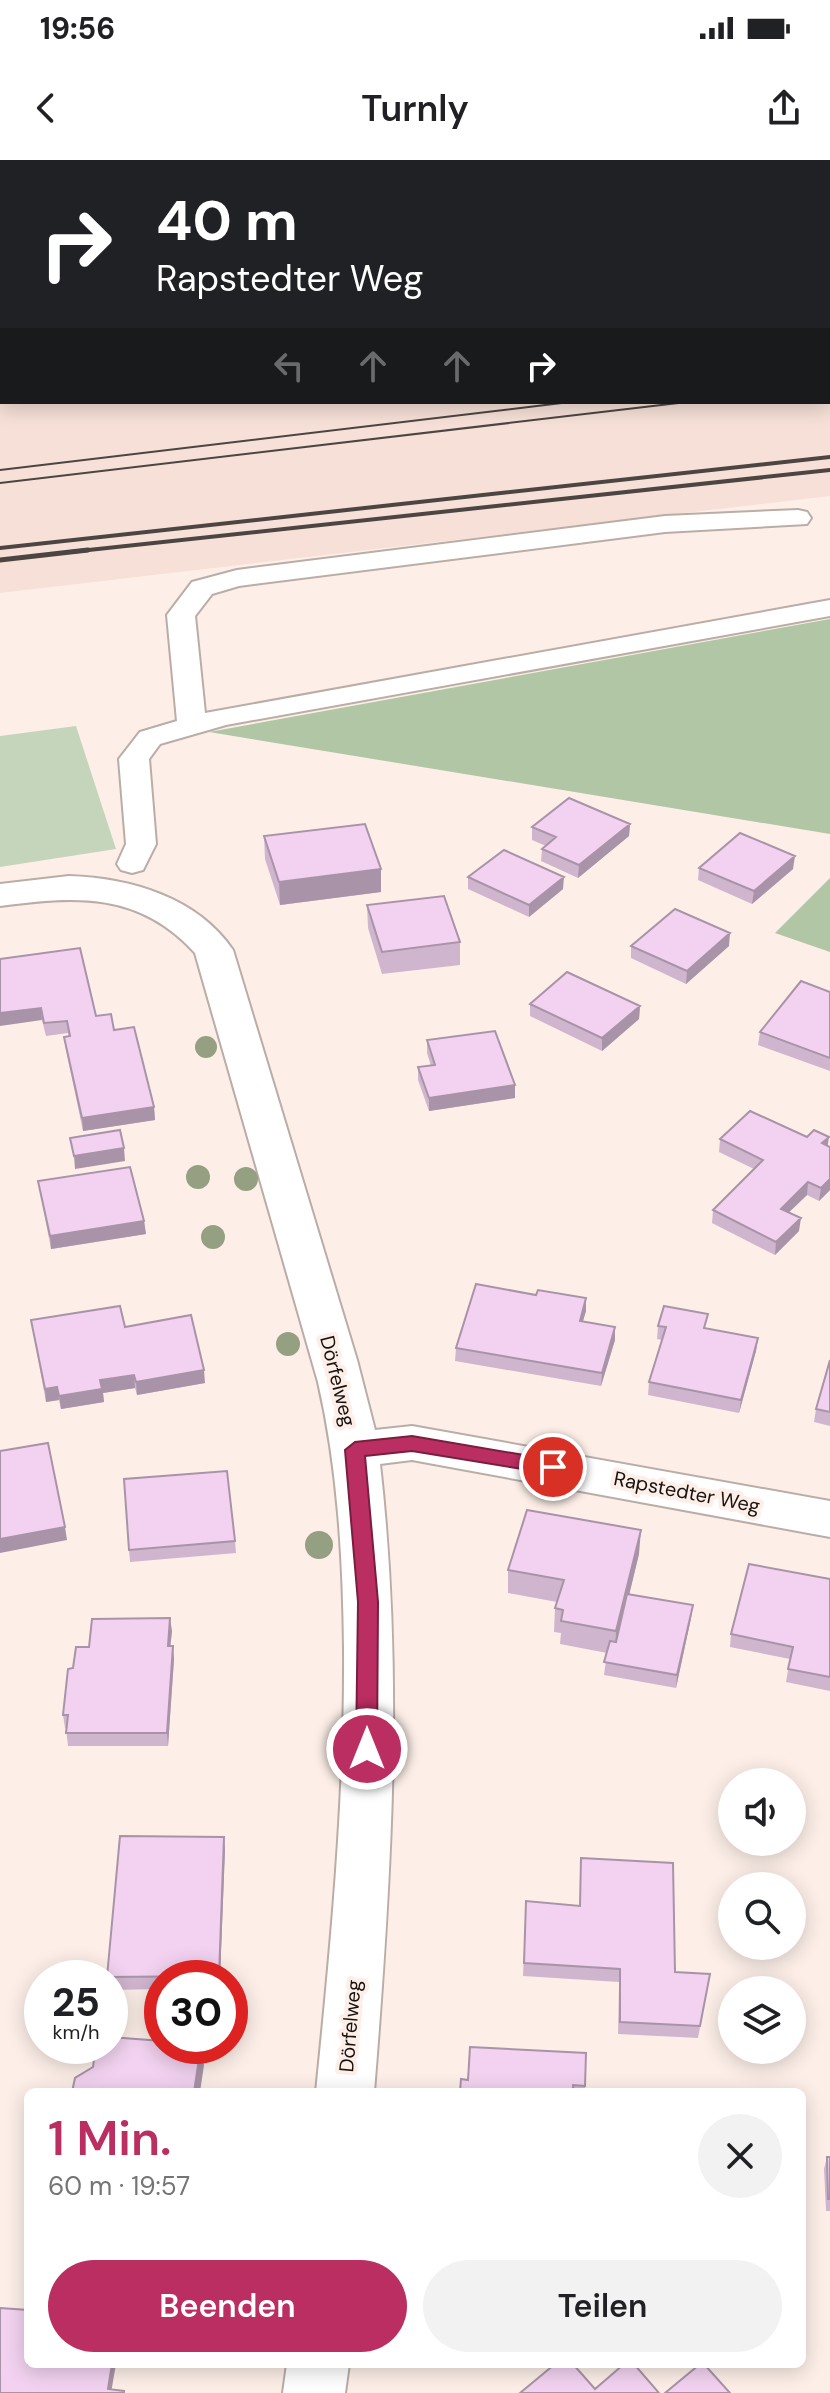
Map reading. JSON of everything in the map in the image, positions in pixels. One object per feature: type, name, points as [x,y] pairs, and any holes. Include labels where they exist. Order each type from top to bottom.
[{"type":"street","name":"Dörfelweg","points":[[0,895],[71,887],[119,893],[173,913],[198,929],[214,950],[331,1349],[355,1450],[368,1602],[366,1779],[345,2088]]},
{"type":"street","name":"Rapstedter Weg","points":[[355,1450],[412,1443],[830,1519]]},
{"type":"street","points":[[314,2393],[317,2368]]},
{"type":"lane","points":[[192,726],[181,615],[202,588],[237,578],[665,524],[798,518]]},
{"type":"lane","points":[[132,864],[141,844],[134,759],[150,738],[222,717],[830,608]]},
{"type":"shaded area","points":[[0,404],[830,404],[830,496],[0,593]]},
{"type":"green space","points":[[830,619],[830,834],[209,732]]},
{"type":"green space","points":[[76,726],[116,849],[0,867],[0,736]]},
{"type":"green space","points":[[830,878],[830,952],[775,933]]},
{"type":"building","points":[[569,798],[630,824],[579,865],[542,849],[556,837],[532,827]]},
{"type":"building","points":[[365,824],[381,869],[279,882],[264,836]]},
{"type":"building","points":[[740,833],[795,856],[754,891],[699,868]]},
{"type":"building","points":[[504,850],[564,877],[529,905],[468,877]]},
{"type":"building","points":[[444,896],[460,942],[382,952],[367,905]]},
{"type":"building","points":[[675,909],[730,933],[687,971],[631,946]]},
{"type":"building","points":[[80,948],[96,1016],[111,1014],[114,1030],[134,1027],[154,1107],[82,1118],[64,1037],[70,1036],[67,1021],[44,1023],[41,1008],[0,1013],[0,959]]},
{"type":"building","points":[[567,972],[640,1006],[602,1038],[530,1004]]},
{"type":"building","points":[[801,981],[830,992],[830,1058],[760,1032]]},
{"type":"building","points":[[495,1031],[515,1085],[429,1098],[418,1067],[435,1065],[427,1040]]},
{"type":"building","points":[[750,1111],[807,1137],[814,1130],[829,1137],[822,1143],[830,1147],[830,1179],[821,1188],[808,1182],[781,1209],[801,1218],[776,1242],[713,1210],[763,1160],[720,1139]]},
{"type":"building","points":[[120,1130],[124,1148],[74,1156],[70,1138]]},
{"type":"building","points":[[130,1167],[144,1221],[50,1236],[38,1181]]},
{"type":"building","points":[[476,1284],[536,1295],[538,1290],[586,1298],[580,1321],[615,1327],[602,1373],[456,1348]]},
{"type":"building","points":[[120,1306],[125,1327],[191,1315],[204,1370],[136,1382],[134,1375],[100,1380],[102,1389],[59,1396],[57,1387],[45,1389],[31,1320]]},
{"type":"building","points":[[664,1306],[708,1314],[704,1328],[758,1338],[741,1400],[649,1382],[666,1327],[658,1326]]},
{"type":"building","points":[[830,1360],[830,1412],[816,1409]]},
{"type":"building","points":[[48,1443],[65,1527],[0,1539],[0,1451]]},
{"type":"building","points":[[227,1471],[235,1541],[129,1550],[124,1479]]},
{"type":"building","points":[[527,1510],[641,1530],[616,1631],[561,1621],[563,1610],[555,1608],[564,1580],[508,1570]]},
{"type":"building","points":[[749,1564],[830,1579],[830,1677],[788,1669],[793,1647],[731,1634]]},
{"type":"building","points":[[627,1594],[693,1605],[677,1675],[604,1662],[610,1641],[616,1642]]},
{"type":"building","points":[[170,1618],[168,1646],[173,1646],[167,1733],[66,1733],[68,1715],[63,1715],[68,1669],[73,1668],[76,1647],[89,1647],[92,1619]]},
{"type":"building","points":[[120,1836],[224,1837],[220,1960],[144,1960],[144,1977],[128,1977],[128,1960],[109,1960]]},
{"type":"building","points":[[581,1858],[673,1863],[675,1972],[710,1974],[700,2026],[620,2022],[620,1969],[524,1963],[526,1901],[580,1906]]},
{"type":"building","points":[[128,2038],[144,2040],[144,2064],[198,2064],[195,2088],[73,2088],[75,2078],[93,2064],[128,2064]]},
{"type":"building","points":[[470,2047],[586,2053],[585,2086],[460,2088],[461,2079],[468,2080]]},
{"type":"building","points":[[827,2157],[830,2157],[830,2199],[828,2199]]},
{"type":"building","points":[[0,2308],[24,2310],[24,2368],[111,2368],[108,2389],[124,2391],[124,2393],[0,2393]]},
{"type":"building","points":[[550,2368],[577,2368],[595,2389],[619,2368],[637,2368],[659,2393],[520,2393]]},
{"type":"building","points":[[695,2368],[708,2368],[730,2393],[665,2393]]},
{"type":"tram line","points":[[0,470],[553,404]]},
{"type":"tram line","points":[[0,483],[670,404]]},
{"type":"railway","points":[[0,548],[830,457]]},
{"type":"railway","points":[[78,551],[830,470]]},
{"type":"railway","points":[[78,551],[88,550]]},
{"type":"railway","points":[[0,560],[78,551]]},
{"type":"railway","points":[[70,552],[78,551]]},
{"type":"route","points":[[367,1749],[368,1602],[355,1450],[412,1443],[553,1467]]}]
